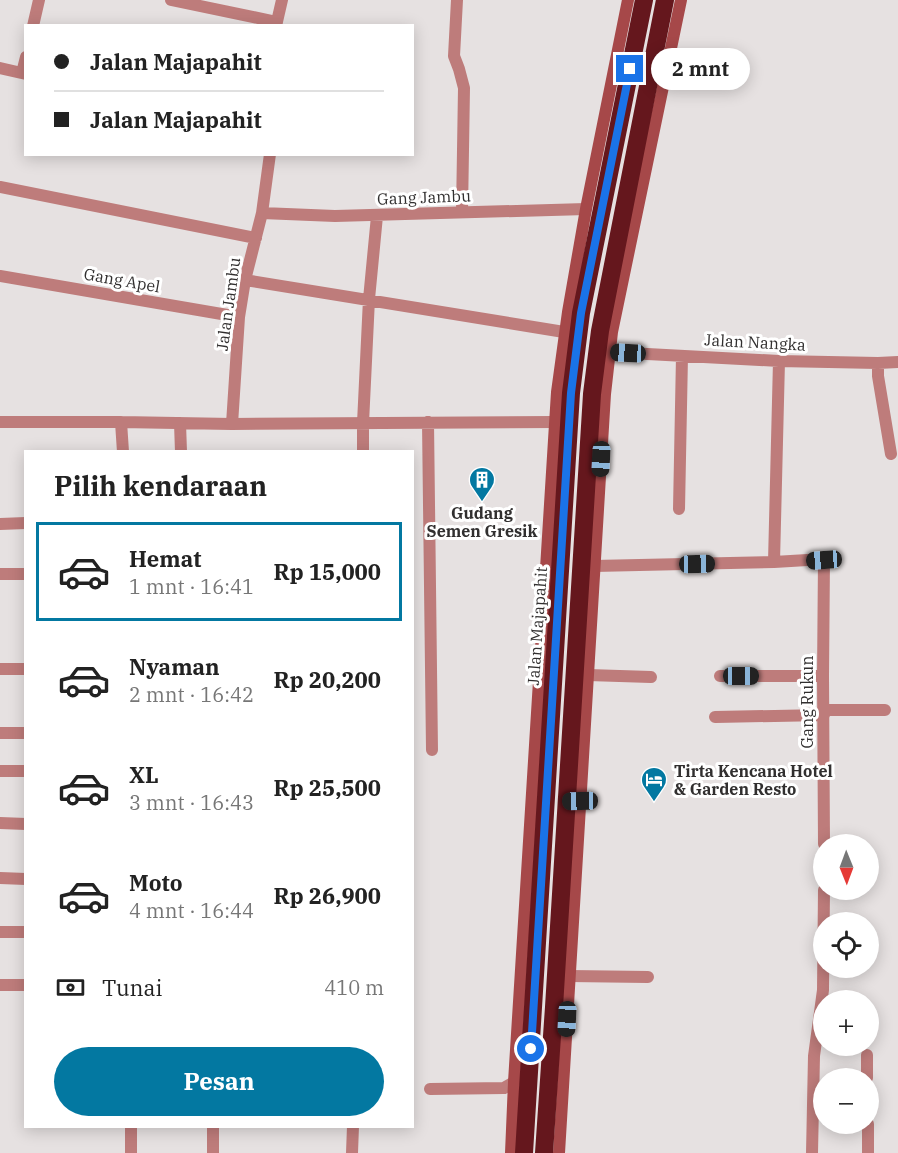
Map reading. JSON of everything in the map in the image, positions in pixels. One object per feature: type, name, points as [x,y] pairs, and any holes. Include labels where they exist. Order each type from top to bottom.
[{"type":"highway","name":"Jalan Majapahit","points":[[524,1153],[571,393],[581,313],[644,0]]},
{"type":"highway","points":[[544,1153],[557,959],[574,801],[592,394],[600,331],[640,161],[665,0]]},
{"type":"highway","points":[[536,959],[557,959]]},
{"type":"highway","points":[[533,1007],[555,1007]]},
{"type":"street","points":[[33,24],[39,0]]},
{"type":"street","points":[[171,0],[276,24],[282,0]]},
{"type":"street","points":[[457,0],[454,56],[464,88],[462,212]]},
{"type":"street","points":[[511,1153],[555,422],[564,332],[586,208],[628,0]]},
{"type":"street","points":[[559,1153],[569,976],[574,801],[588,675],[604,394],[640,161],[681,0]]},
{"type":"street","points":[[0,68],[24,73]]},
{"type":"street","name":"Jalan Jambu","points":[[232,424],[239,317],[245,280],[262,213],[270,156]]},
{"type":"street","points":[[0,187],[256,238]]},
{"type":"street","name":"Gang Jambu","points":[[262,213],[376,216],[586,208]]},
{"type":"street","points":[[363,450],[369,299],[376,216]]},
{"type":"street","name":"Gang Apel","points":[[0,276],[239,317]]},
{"type":"street","points":[[245,280],[564,332]]},
{"type":"street","name":"Jalan Nangka","points":[[610,352],[779,361],[898,362]]},
{"type":"street","points":[[679,509],[682,356]]},
{"type":"street","points":[[594,566],[774,562],[779,361]]},
{"type":"street","points":[[878,363],[878,376],[891,454]]},
{"type":"street","points":[[0,422],[232,424],[555,422]]},
{"type":"street","points":[[121,422],[123,450]]},
{"type":"street","points":[[428,422],[432,750]]},
{"type":"street","points":[[180,423],[181,450]]},
{"type":"street","points":[[0,524],[24,523]]},
{"type":"street","name":"Gang Rukun","points":[[774,562],[824,560],[824,834]]},
{"type":"street","points":[[0,574],[24,574]]},
{"type":"street","points":[[0,669],[24,669]]},
{"type":"street","points":[[588,675],[651,677]]},
{"type":"street","points":[[720,676],[823,676]]},
{"type":"street","points":[[715,717],[885,710]]},
{"type":"street","points":[[0,733],[24,733]]},
{"type":"street","points":[[0,771],[24,771]]},
{"type":"street","points":[[0,823],[24,824]]},
{"type":"street","points":[[0,878],[24,879]]},
{"type":"street","points":[[812,1153],[814,1056],[823,990],[824,900]]},
{"type":"street","points":[[0,932],[24,932]]},
{"type":"street","points":[[569,976],[648,978]]},
{"type":"street","points":[[0,985],[24,985]]},
{"type":"street","points":[[430,1089],[504,1088],[514,1082]]},
{"type":"street","points":[[131,1128],[131,1153]]},
{"type":"street","points":[[213,1128],[213,1153]]},
{"type":"street","points":[[352,1153],[353,1128]]},
{"type":"street","points":[[868,1134],[868,1153]]},
{"type":"place","name":"Gudang Semen Gresik","points":[[482,503]]},
{"type":"place","name":"Tirta Kencana Hotel & Garden Resto","points":[[654,803]]},
{"type":"route","points":[[531,1049],[571,393],[581,313],[630,69]]}]
